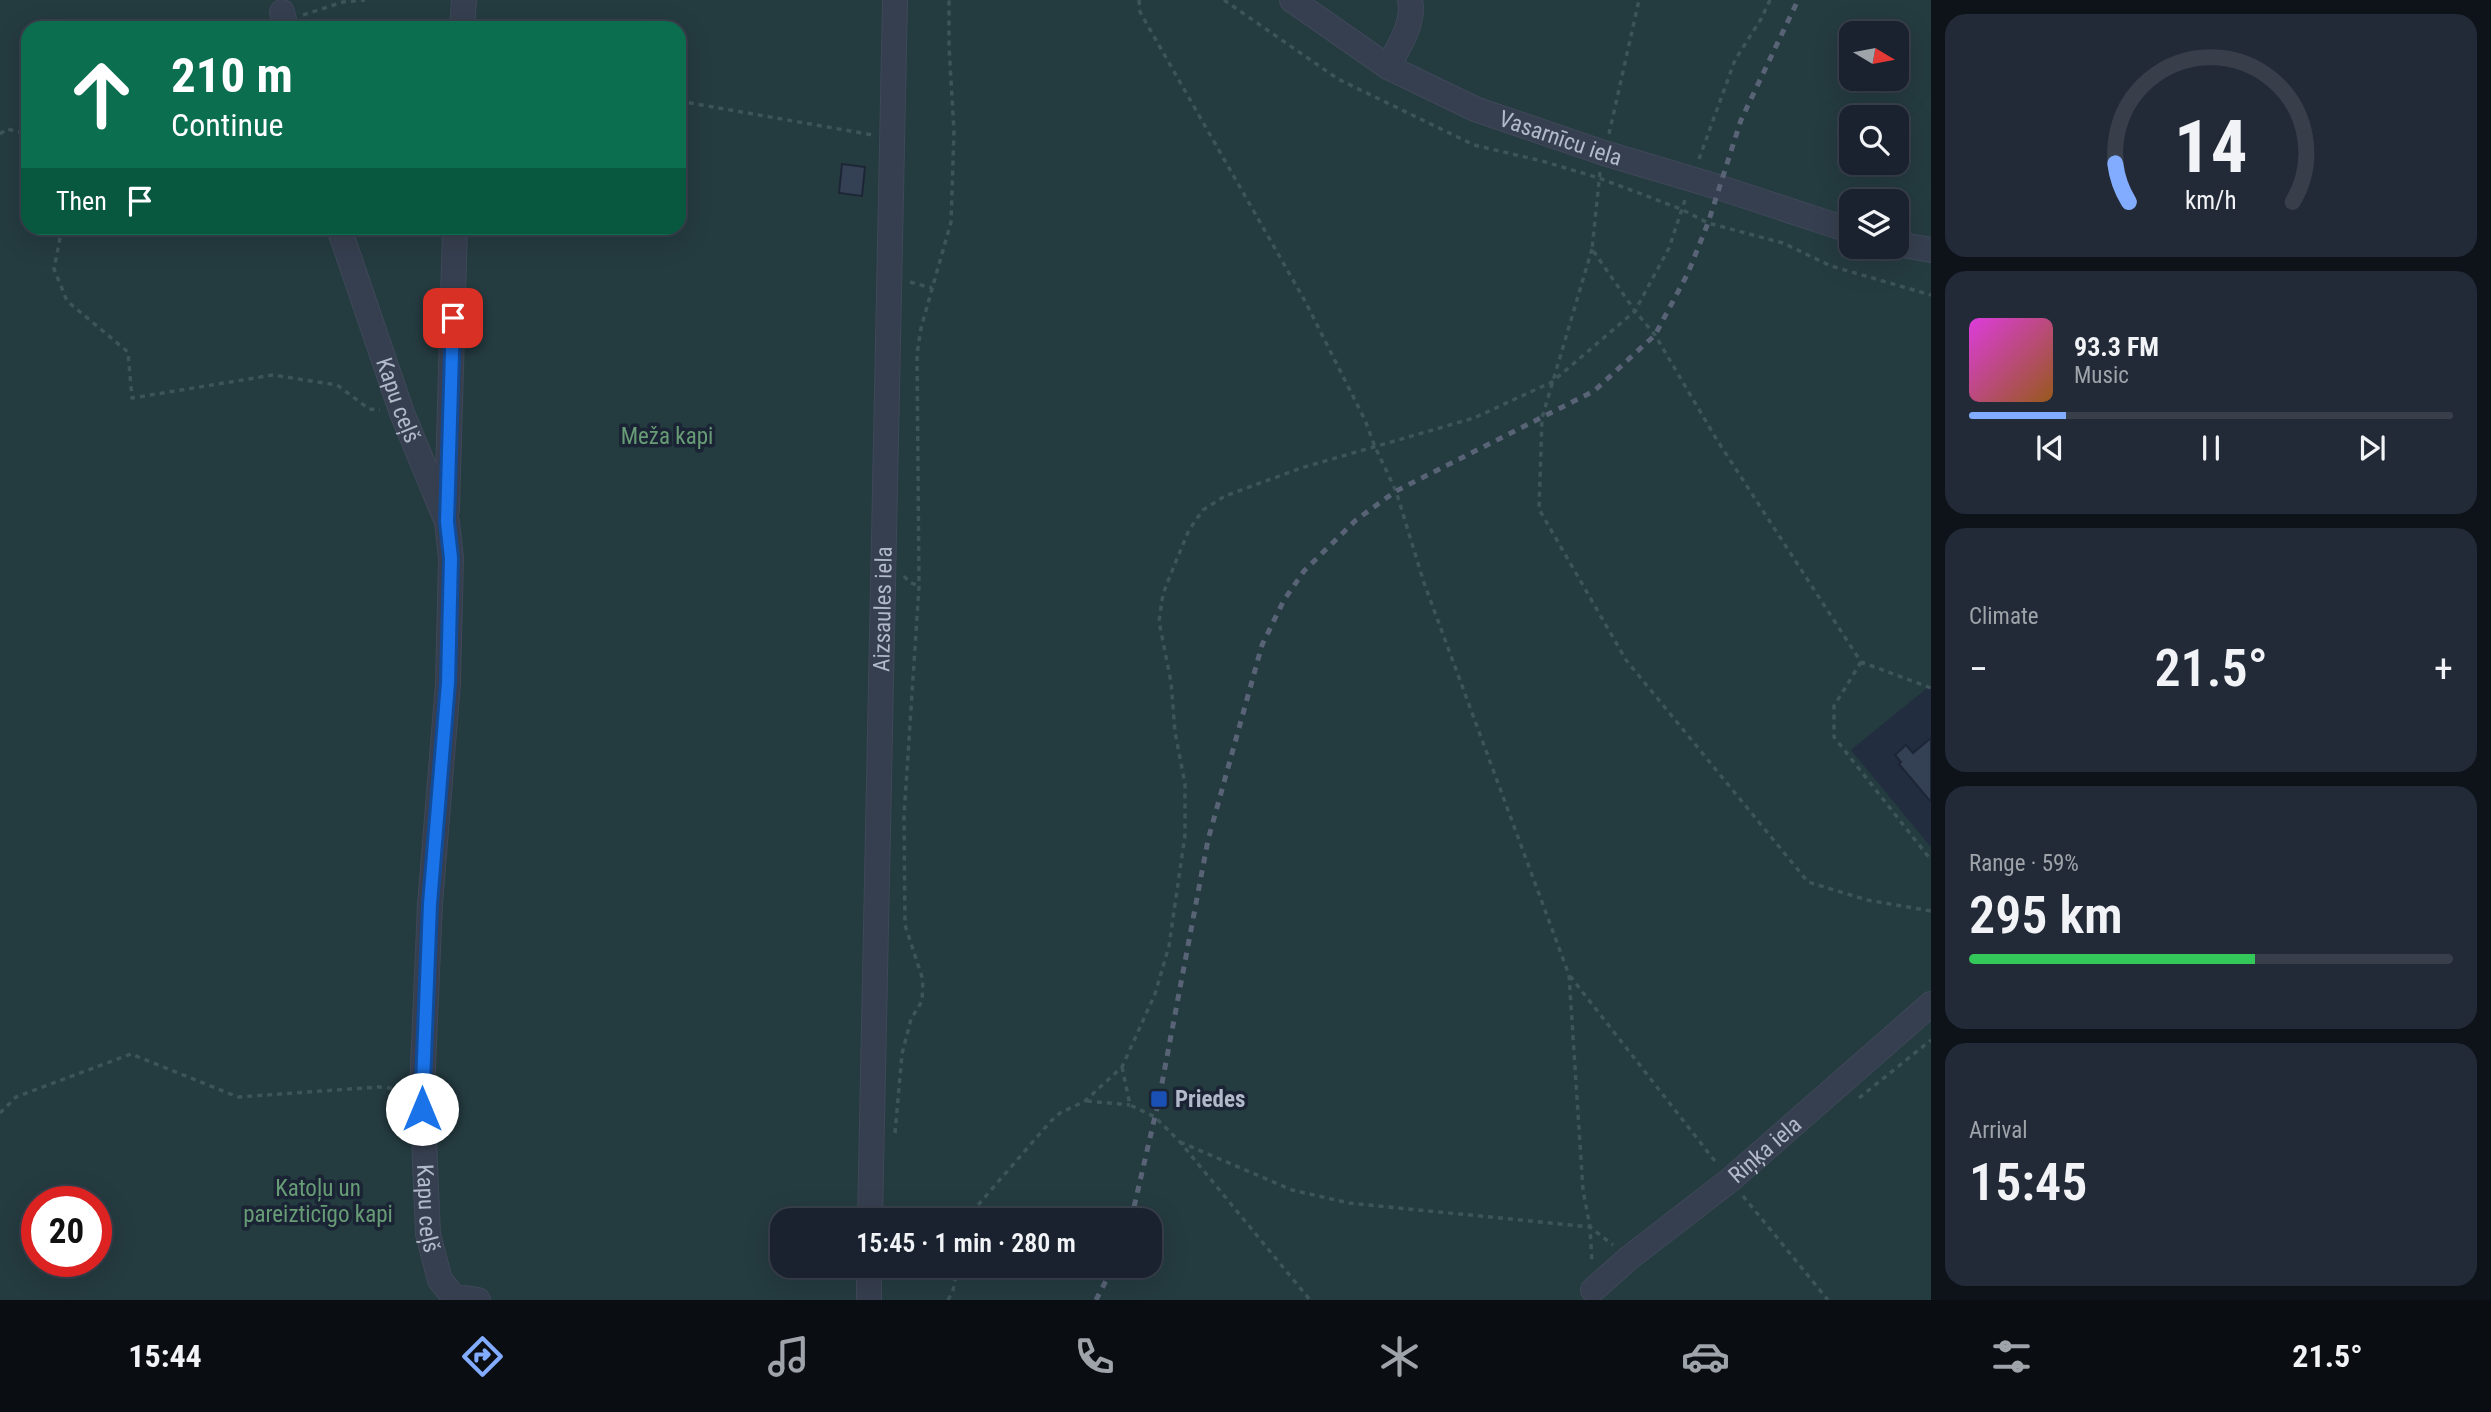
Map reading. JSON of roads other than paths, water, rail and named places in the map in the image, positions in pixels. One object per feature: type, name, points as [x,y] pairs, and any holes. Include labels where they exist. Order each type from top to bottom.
[{"type":"street","points":[[462,21],[464,0]]},
{"type":"street","name":"Aizsaules iela","points":[[870,1208],[895,0]]},
{"type":"street","name":"Vasarnīcu iela","points":[[1292,0],[1388,67],[1475,109],[1604,153],[1839,227]]},
{"type":"street","points":[[1388,67],[1408,28],[1412,10],[1410,0]]},
{"type":"street","name":"Kapu ceļš","points":[[341,235],[402,413],[447,522],[451,558],[448,683],[430,904],[422,1090],[428,1234],[440,1280],[453,1296],[478,1300]]},
{"type":"street","points":[[447,522],[455,235]]},
{"type":"street","points":[[1909,246],[1931,250]]},
{"type":"street","name":"Riņķa iela","points":[[1594,1290],[1629,1258],[1730,1180],[1931,1004]]},
{"type":"street","points":[[869,1278],[869,1300]]},
{"type":"railway","points":[[1134,1208],[1159,1099],[1208,840],[1262,645],[1284,600],[1304,571],[1356,520],[1396,491],[1594,391],[1655,335],[1688,273],[1708,223],[1741,120],[1798,0]]},
{"type":"railway","points":[[1096,1300],[1107,1278]]},
{"type":"place","name":"Priedes","points":[[1159,1099]]},
{"type":"park label","name":"Meža kapi","points":[[667,436]]},
{"type":"park label","name":"Katoļu un pareizticīgo kapi","points":[[318,1201]]}]
